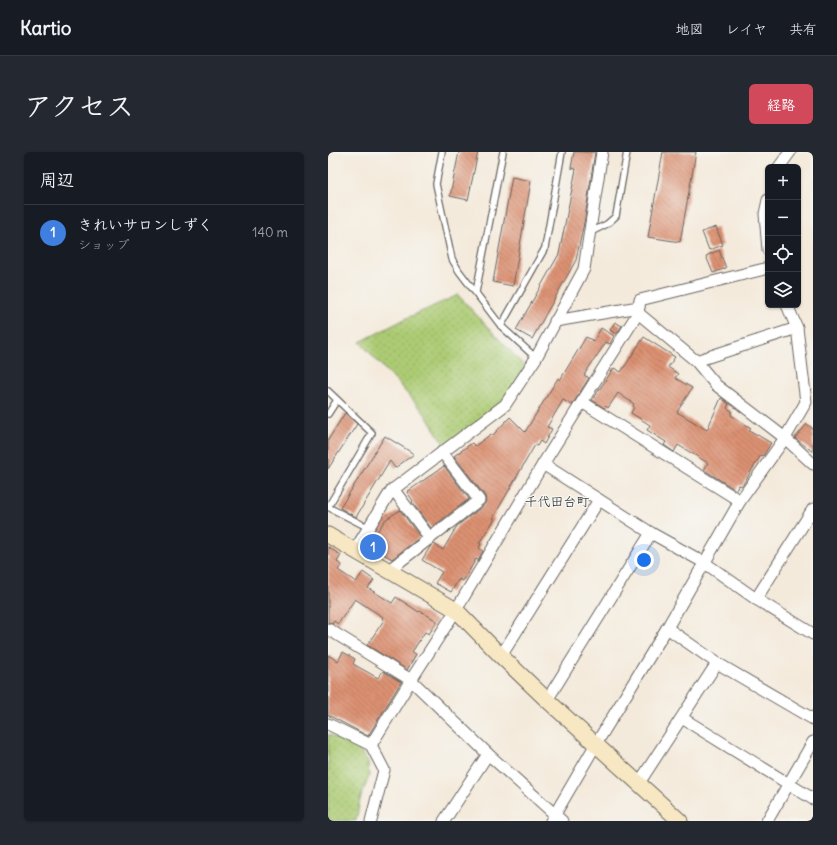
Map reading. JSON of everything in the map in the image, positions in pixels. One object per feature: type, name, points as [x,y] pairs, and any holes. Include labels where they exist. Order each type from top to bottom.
[{"type":"street","points":[[355,550],[393,489],[505,405],[536,358],[584,269],[602,152]]},
{"type":"street","points":[[781,164],[790,152]]},
{"type":"street","points":[[371,745],[410,680],[456,610],[543,464],[638,310],[640,300],[765,269]]},
{"type":"street","points":[[328,629],[410,680],[556,819],[596,744],[667,628],[740,501],[785,438],[806,402],[797,328],[788,308]]},
{"type":"street","points":[[555,321],[638,310],[696,361],[716,385],[785,438],[813,464]]},
{"type":"street","points":[[696,361],[797,328]]},
{"type":"street","points":[[582,402],[740,501]]},
{"type":"street","points":[[389,570],[479,500],[442,452]]},
{"type":"street","points":[[543,464],[651,533],[705,563],[756,599],[811,629]]},
{"type":"street","points":[[393,489],[430,538]]},
{"type":"street","points":[[501,656],[600,500]]},
{"type":"street","points":[[756,599],[813,509]]},
{"type":"street","points":[[547,700],[651,533]]},
{"type":"street","points":[[328,535],[456,610],[547,700],[680,821]]},
{"type":"street","points":[[667,628],[717,663],[813,719]]},
{"type":"street","points":[[639,783],[717,663]]},
{"type":"street","points":[[682,718],[813,799]]},
{"type":"street","points":[[328,724],[371,745],[384,770],[371,821]]},
{"type":"street","points":[[767,821],[813,742]]},
{"type":"street","points":[[444,821],[488,754]]},
{"type":"lane","points":[[442,152],[436,184],[452,259],[459,271],[501,326],[536,358]]},
{"type":"lane","points":[[476,292],[503,152]]},
{"type":"lane","points":[[501,326],[545,248],[562,152]]},
{"type":"lane","points":[[589,233],[607,224],[616,216],[627,152]]},
{"type":"lane","points":[[328,391],[372,433],[328,507],[369,528]]},
{"type":"lane","points":[[328,414],[337,400]]},
{"type":"green space","points":[[458,295],[526,368],[504,401],[445,446],[423,411],[360,342],[407,318]]},
{"type":"green space","points":[[328,734],[358,748],[368,762],[369,776],[360,800],[356,821],[328,821]]},
{"type":"building","points":[[459,152],[478,152],[468,200],[450,196]]},
{"type":"building","points":[[574,152],[595,152],[585,218],[576,260],[532,339],[516,330],[559,254],[576,169],[571,168]]},
{"type":"building","points":[[663,152],[696,152],[680,242],[648,237]]},
{"type":"building","points":[[512,177],[531,181],[513,286],[493,282]]},
{"type":"building","points":[[716,227],[723,245],[709,250],[702,232]]},
{"type":"building","points":[[719,250],[726,268],[713,273],[706,256]]},
{"type":"building","points":[[615,322],[622,326],[616,334],[610,330]]},
{"type":"building","points":[[601,328],[614,336],[610,344],[606,342],[584,375],[589,378],[572,405],[563,400],[547,427],[552,429],[544,444],[540,441],[537,446],[535,445],[493,518],[495,519],[479,543],[481,544],[479,548],[483,551],[478,560],[476,559],[463,581],[459,579],[451,592],[435,583],[442,572],[422,560],[430,547],[434,544],[443,550],[457,526],[486,502],[485,496],[454,456],[472,443],[475,446],[491,434],[492,436],[510,417],[525,432],[558,378],[560,380],[586,337],[594,341]]},
{"type":"building","points":[[644,337],[675,357],[668,367],[678,374],[675,378],[692,388],[677,412],[707,430],[721,398],[729,404],[727,408],[732,411],[731,415],[751,428],[749,430],[771,443],[763,456],[761,455],[742,486],[739,485],[736,490],[704,470],[708,463],[678,445],[674,452],[664,445],[666,442],[647,430],[650,425],[631,413],[634,404],[618,393],[608,408],[606,406],[604,408],[592,400],[614,368],[621,372]]},
{"type":"building","points":[[345,413],[357,424],[328,469],[328,440]]},
{"type":"building","points":[[807,424],[813,429],[813,452],[795,438]]},
{"type":"building","points":[[385,436],[414,454],[395,468],[390,461],[356,517],[340,508]]},
{"type":"building","points":[[444,466],[469,499],[431,528],[412,502],[413,501],[407,492]]},
{"type":"building","points":[[400,510],[420,537],[392,559],[368,545],[385,520]]},
{"type":"building","points":[[328,547],[341,555],[337,562],[342,565],[338,570],[356,582],[363,572],[374,580],[368,588],[392,603],[396,597],[419,612],[420,611],[437,621],[429,634],[425,632],[412,652],[416,654],[407,670],[367,645],[384,620],[382,619],[383,617],[355,599],[338,624],[334,621],[332,624],[328,622]]},
{"type":"building","points":[[343,652],[355,659],[353,664],[378,678],[383,671],[401,682],[368,736],[328,715],[328,655],[338,661]]},
{"type":"place","name":"きれいサロンしずく","points":[[373,547]]},
{"type":"district","name":"千代田台町","points":[[557,501]]}]
